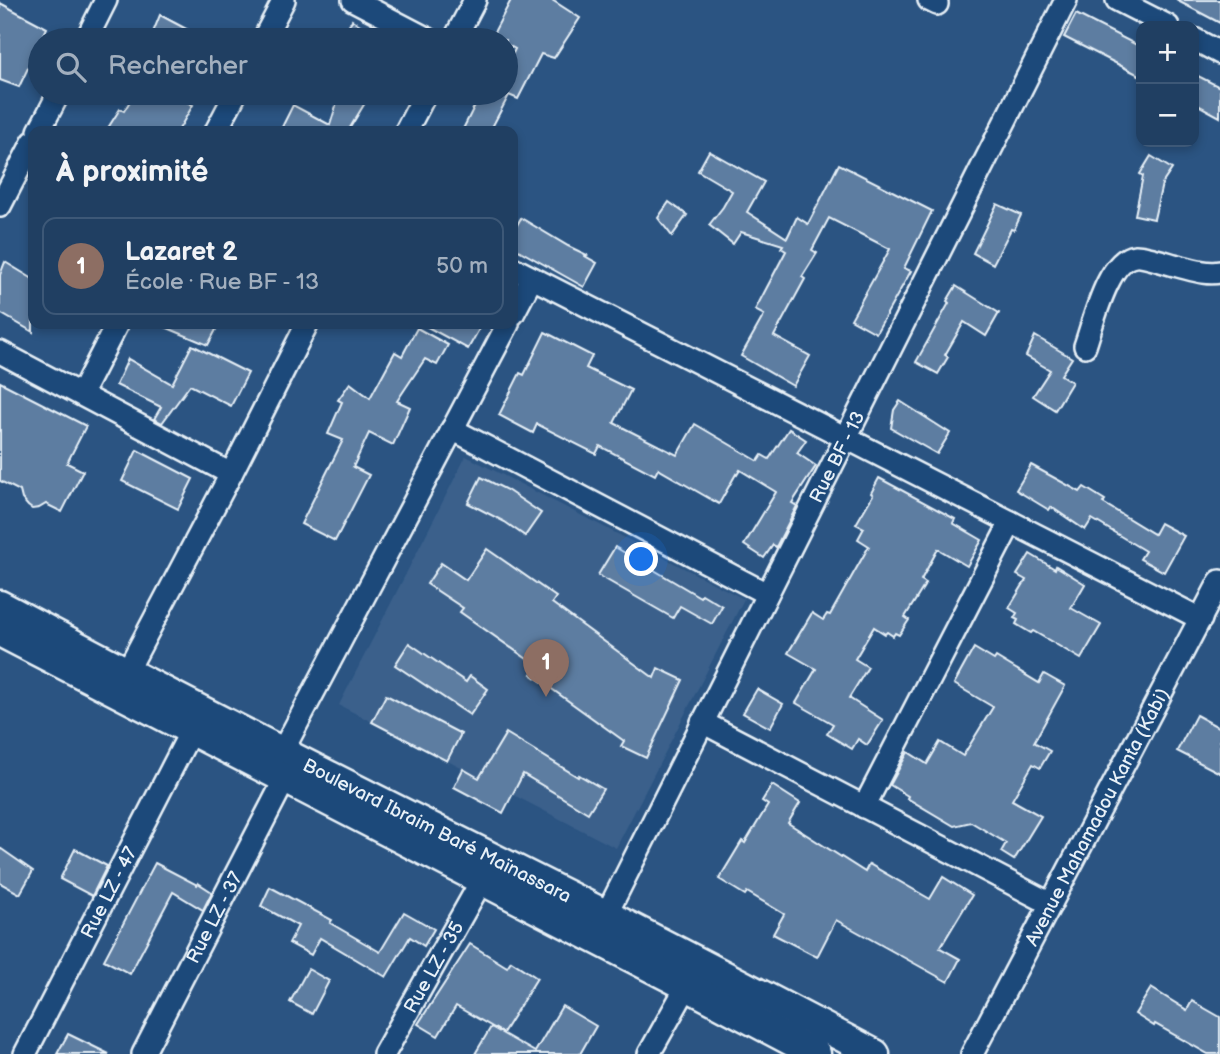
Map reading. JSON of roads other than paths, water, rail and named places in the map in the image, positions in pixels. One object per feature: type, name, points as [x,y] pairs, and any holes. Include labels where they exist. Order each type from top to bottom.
[{"type":"main road","name":"Boulevard Ibraim Baré Maïnassara","points":[[0,605],[128,673],[482,880],[816,1054]]},
{"type":"main road","name":"Boulevard Ibraim Baré Maïnassara","points":[[0,632],[191,731],[283,766],[606,915],[875,1054]]},
{"type":"street","points":[[92,28],[106,0]]},
{"type":"street","points":[[269,28],[284,0]]},
{"type":"street","points":[[353,0],[407,28]]},
{"type":"street","points":[[460,28],[475,0]]},
{"type":"street","name":"Rue BF - 13","points":[[606,915],[1066,0]]},
{"type":"street","points":[[1117,0],[1158,21]]},
{"type":"street","points":[[1199,42],[1220,53]]},
{"type":"street","points":[[42,126],[53,105]]},
{"type":"street","points":[[219,126],[230,105]]},
{"type":"street","points":[[409,126],[420,105]]},
{"type":"street","points":[[0,206],[28,152]]},
{"type":"street","points":[[1086,346],[1110,277],[1123,261],[1136,256],[1201,272],[1220,272]]},
{"type":"street","points":[[518,291],[522,273],[1200,618]]},
{"type":"street","points":[[81,394],[114,329]]},
{"type":"street","points":[[128,673],[304,329]]},
{"type":"street","name":"Rue LZ - 37","points":[[143,1054],[283,766],[452,429],[505,329]]},
{"type":"street","points":[[0,352],[231,474]]},
{"type":"street","points":[[452,429],[767,594]]},
{"type":"street","points":[[864,807],[1011,522]]},
{"type":"street","name":"Avenue Mahamadou Kanta (Kabi)","points":[[972,1054],[1220,582]]},
{"type":"street","points":[[702,723],[1051,904]]},
{"type":"street","name":"Rue LZ - 47","points":[[25,1054],[191,731]]},
{"type":"street","name":"Rue LZ - 35","points":[[384,1054],[482,880]]},
{"type":"street","points":[[649,1054],[687,986]]},
{"type":"place","name":"Lazaret 2","points":[[546,697]]}]
